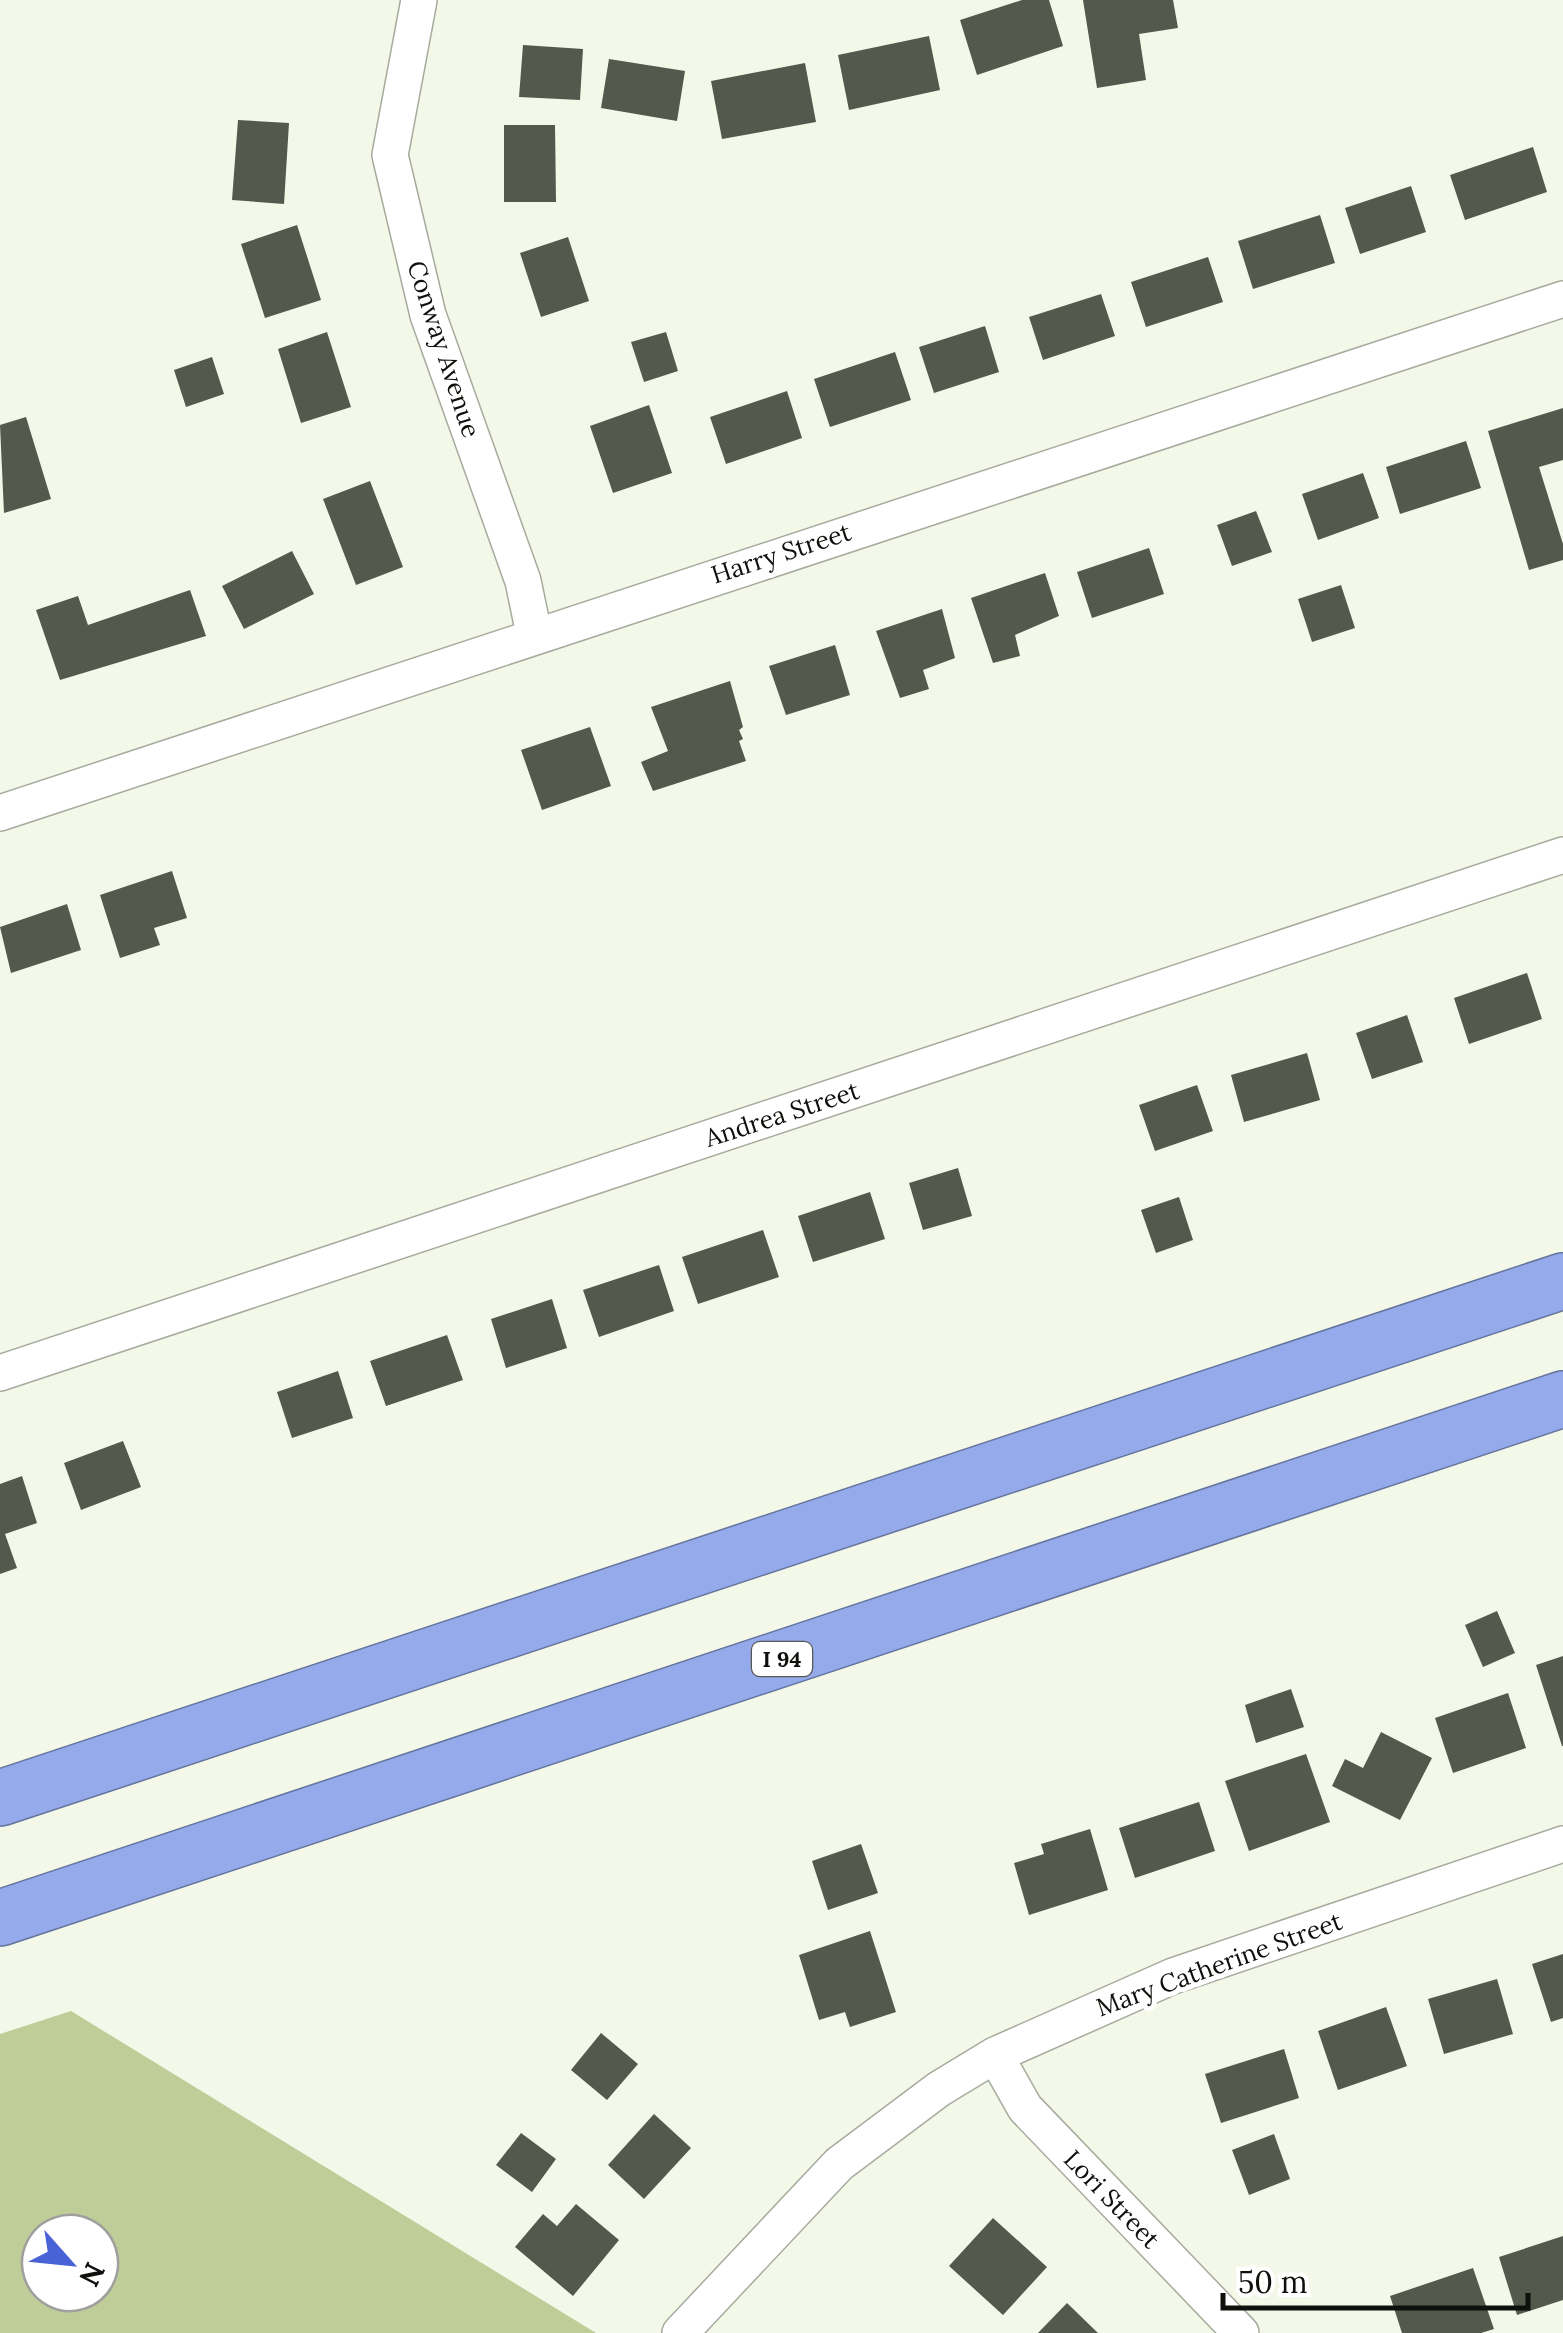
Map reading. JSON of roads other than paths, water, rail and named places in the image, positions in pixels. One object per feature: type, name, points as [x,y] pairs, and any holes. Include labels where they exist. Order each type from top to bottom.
[{"type":"highway","points":[[0,1798],[1563,1281]]},
{"type":"highway","name":"I 94","points":[[0,1918],[1563,1399]]},
{"type":"street","name":"Conway Avenue","points":[[419,0],[390,155],[428,315],[523,581],[534,634]]},
{"type":"street","name":"Harry Street","points":[[0,812],[1563,299]]},
{"type":"street","name":"Andrea Street","points":[[0,1373],[1563,855]]},
{"type":"street","name":"Mary Catherine Street","points":[[680,2333],[838,2164],[940,2089],[995,2056],[1172,1976],[1563,1844]]},
{"type":"street","name":"Lori Street","points":[[995,2056],[1024,2108],[1241,2333]]}]
